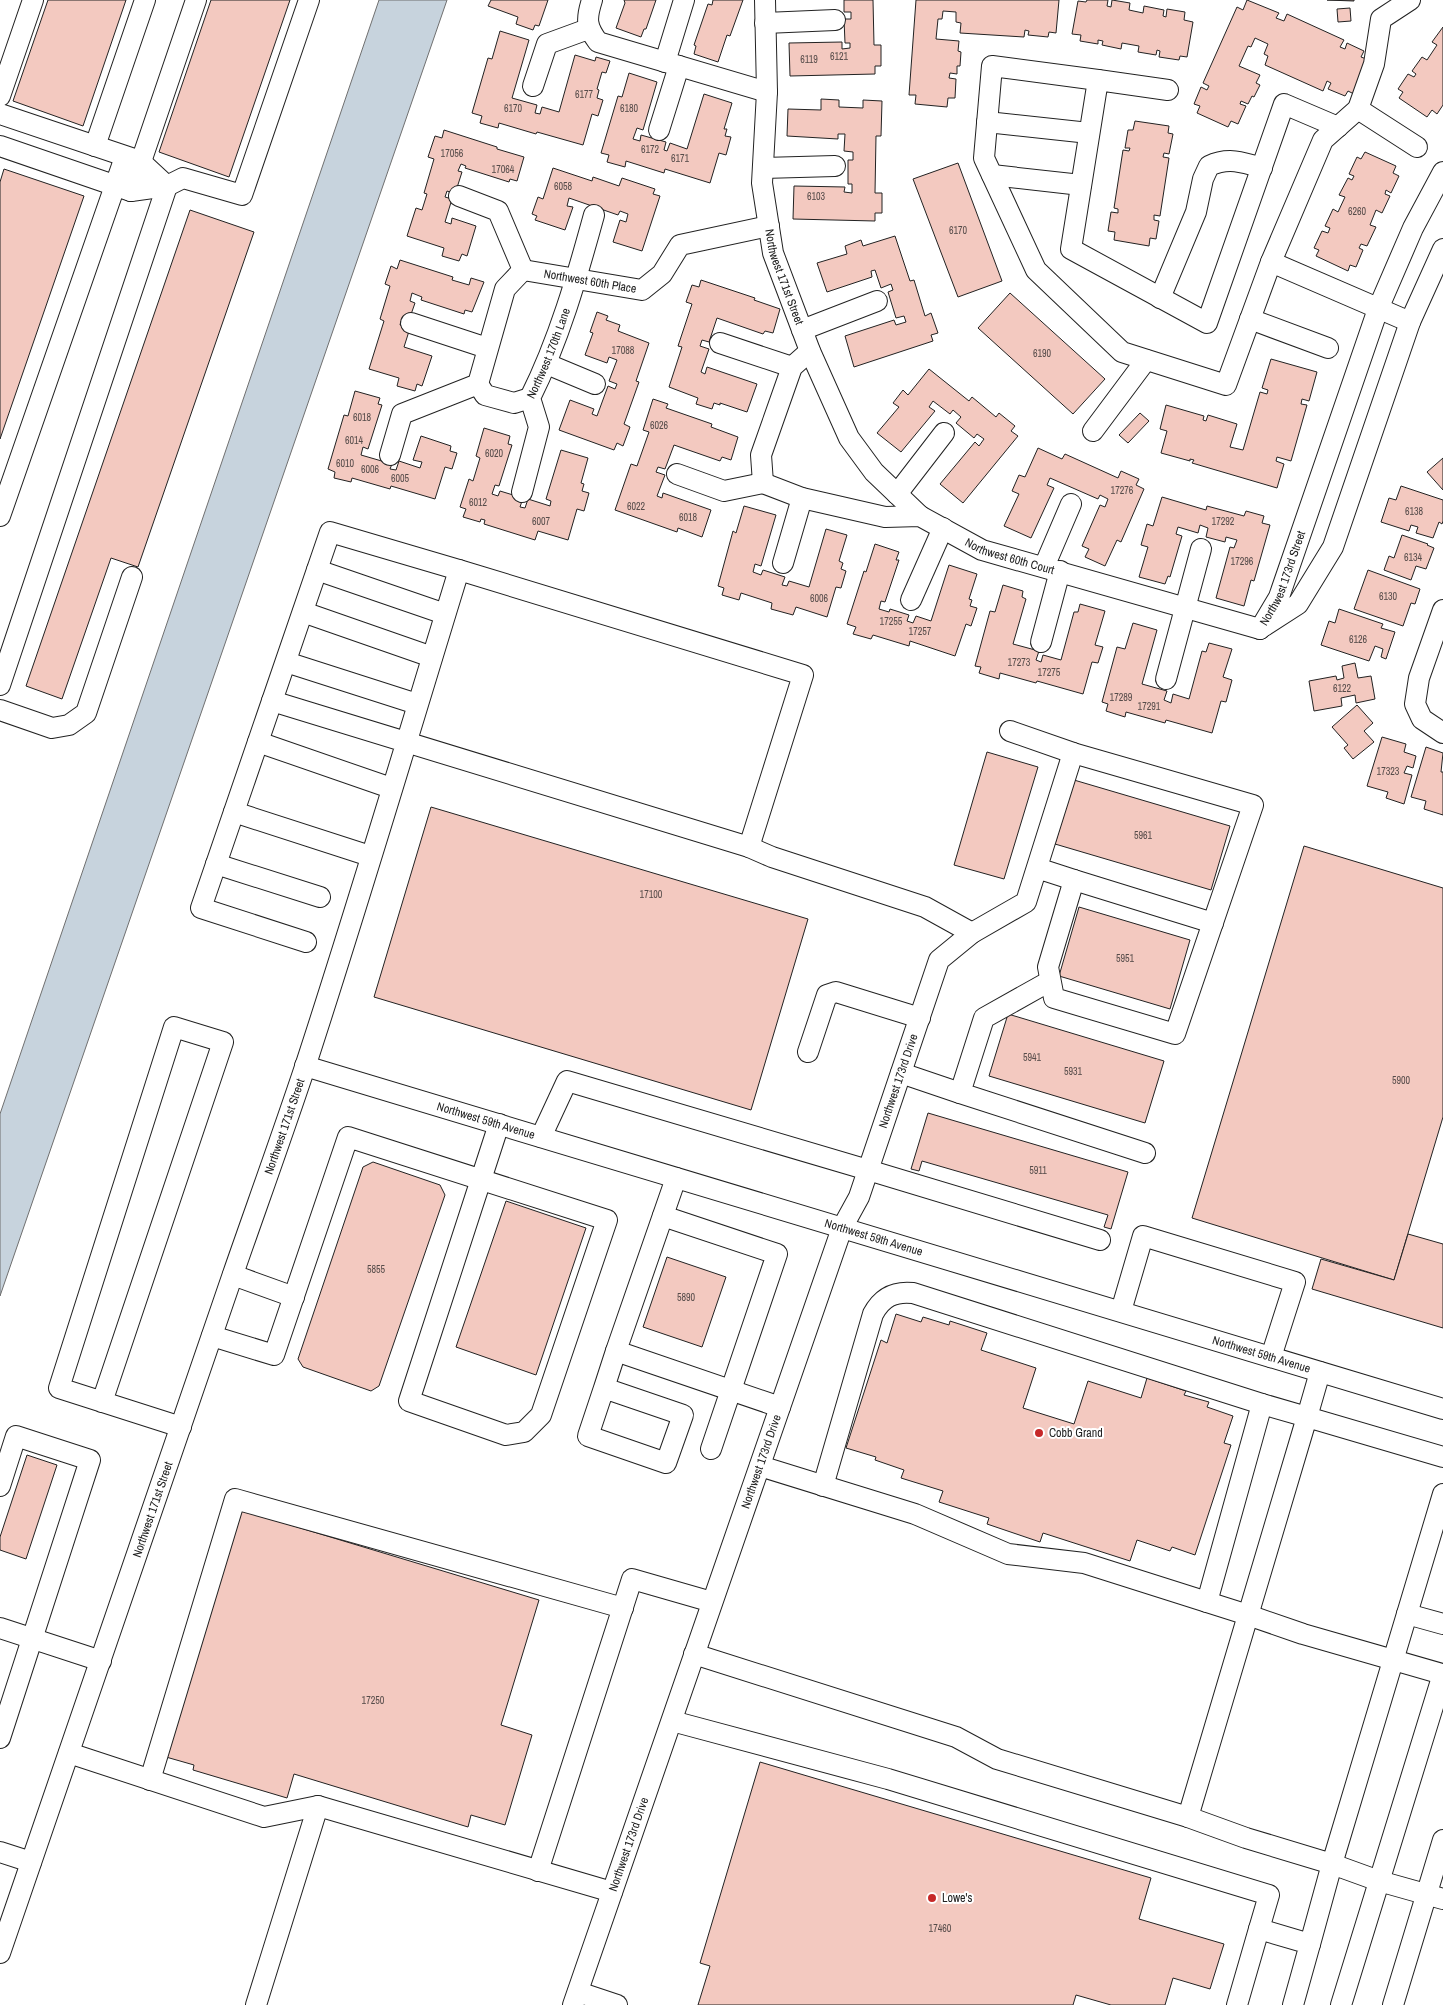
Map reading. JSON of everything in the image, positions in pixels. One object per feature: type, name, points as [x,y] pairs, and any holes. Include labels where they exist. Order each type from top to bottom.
[{"type":"street","points":[[0,96],[33,0]]},
{"type":"street","points":[[95,146],[145,0]]},
{"type":"street","points":[[0,516],[133,159],[196,0]]},
{"type":"street","points":[[0,146],[123,189],[167,186],[183,178],[242,195],[309,0]]},
{"type":"street","points":[[592,0],[588,11],[588,29],[598,42],[767,92]]},
{"type":"street","points":[[659,130],[684,0]]},
{"type":"street","name":"Northwest 171st Street","points":[[765,0],[767,92],[762,183],[773,253],[810,351],[849,438],[874,472],[920,516]]},
{"type":"street","points":[[1168,90],[992,66],[984,158],[1036,270],[1122,352],[1226,385],[1271,262],[1323,140],[1358,109],[1374,64],[1379,10],[1410,0]]},
{"type":"street","points":[[765,23],[835,20]]},
{"type":"street","points":[[532,86],[547,44],[588,29]]},
{"type":"street","points":[[1098,80],[1071,249],[1207,324],[1284,104],[1338,127]]},
{"type":"street","points":[[1358,109],[1417,147]]},
{"type":"street","points":[[0,114],[133,159],[167,186]]},
{"type":"street","points":[[988,122],[1090,133]]},
{"type":"street","points":[[1160,298],[1196,212],[1203,179],[1210,166],[1227,160],[1244,162],[1262,168]]},
{"type":"street","points":[[763,168],[835,166]]},
{"type":"street","name":"Northwest 173rd Street","points":[[1260,628],[1280,597],[1378,309],[1412,228],[1443,172]]},
{"type":"street","points":[[992,175],[1081,185]]},
{"type":"street","points":[[0,684],[167,186]]},
{"type":"street","points":[[459,196],[498,211],[522,270],[505,289],[478,384],[485,395],[514,403],[530,398]]},
{"type":"street","name":"Northwest 170th Lane","points":[[522,492],[539,428],[530,398],[547,364],[577,279],[594,214]]},
{"type":"street","name":"Northwest 60th Place","points":[[522,270],[642,290],[662,274],[680,245],[769,226]]},
{"type":"street","name":"Northwest 173rd Street","points":[[1260,628],[1298,604],[1333,547],[1410,322],[1443,249]]},
{"type":"street","points":[[1271,262],[1410,322]]},
{"type":"street","points":[[802,330],[877,301]]},
{"type":"street","points":[[1250,319],[1328,348]]},
{"type":"street","points":[[411,323],[487,348]]},
{"type":"street","points":[[720,343],[792,367]]},
{"type":"street","points":[[764,483],[762,455],[792,367],[810,351]]},
{"type":"street","points":[[1093,431],[1146,360]]},
{"type":"street","points":[[547,364],[595,384]]},
{"type":"street","points":[[390,455],[402,414],[478,384]]},
{"type":"street","points":[[897,494],[944,433]]},
{"type":"street","points":[[677,474],[724,491],[764,483],[802,498],[885,518],[920,516]]},
{"type":"street","points":[[783,563],[802,498]]},
{"type":"street","points":[[1041,642],[1052,569],[1071,504]]},
{"type":"street","name":"Northwest 60th Court","points":[[920,516],[982,550],[1260,628]]},
{"type":"street","points":[[911,600],[943,528]]},
{"type":"street","points":[[306,942],[201,908],[330,532],[802,675],[749,847]]},
{"type":"street","points":[[1166,679],[1201,549]]},
{"type":"street","points":[[317,570],[445,614]]},
{"type":"street","name":"Northwest 171st Street","points":[[0,1953],[305,1066],[459,570]]},
{"type":"street","points":[[0,710],[52,728],[69,725],[86,713],[132,577]]},
{"type":"street","points":[[1443,610],[1419,678],[1415,704],[1422,719],[1443,733]]},
{"type":"street","points":[[303,612],[432,657]]},
{"type":"street","points":[[286,662],[417,704]]},
{"type":"street","points":[[272,700],[749,847],[772,857],[925,907],[972,933]]},
{"type":"street","points":[[1010,731],[1073,753],[1253,805],[1176,1034],[1054,998],[1048,967],[1074,880]]},
{"type":"street","points":[[258,742],[391,788]]},
{"type":"street","name":"Northwest 173rd Drive","points":[[576,1999],[842,1228],[859,1197],[939,960],[972,933],[1026,902],[1073,753]]},
{"type":"street","points":[[234,812],[370,856]]},
{"type":"street","points":[[216,864],[320,897]]},
{"type":"street","points":[[1037,868],[1212,923]]},
{"type":"street","points":[[960,1094],[984,1018],[1050,981]]},
{"type":"street","points":[[808,1052],[827,995],[836,992],[920,1018]]},
{"type":"street","points":[[102,1402],[223,1042],[174,1027],[59,1388],[102,1402],[181,1427]]},
{"type":"street","name":"Northwest 59th Avenue","points":[[305,1066],[1443,1409]]},
{"type":"street","points":[[901,1073],[960,1094],[1145,1153]]},
{"type":"street","points":[[541,1137],[567,1081],[1100,1240]]},
{"type":"street","points":[[212,1336],[274,1355],[348,1137],[482,1180],[607,1220],[541,1416],[524,1432],[506,1435],[409,1401],[482,1180],[498,1124]]},
{"type":"street","points":[[604,1388],[683,1415],[666,1463],[588,1436],[616,1351],[676,1178]]},
{"type":"street","points":[[663,1216],[777,1254],[711,1450]]},
{"type":"street","points":[[1121,1312],[1143,1236],[1295,1282],[1271,1357]]},
{"type":"street","points":[[233,1275],[294,1297]]},
{"type":"street","points":[[823,1486],[873,1314],[885,1298],[903,1292],[913,1293],[1262,1404],[1443,1457]]},
{"type":"street","points":[[616,1351],[780,1407]]},
{"type":"street","points":[[1188,1817],[1320,1372]]},
{"type":"street","points":[[1207,1602],[1262,1404]]},
{"type":"street","points":[[0,1486],[16,1436],[90,1460],[0,1738]]},
{"type":"street","points":[[760,1466],[916,1514],[1008,1554],[1084,1563],[1248,1614],[1303,1634],[1442,1674],[1341,2005]]},
{"type":"street","points":[[1293,2005],[1332,1864],[1443,1494]]},
{"type":"street","points":[[150,1780],[235,1498],[623,1608]]},
{"type":"street","points":[[538,1871],[632,1578],[712,1602]]},
{"type":"street","points":[[1407,1614],[1443,1624]]},
{"type":"street","points":[[0,1628],[100,1661]]},
{"type":"street","points":[[694,1654],[956,1737],[997,1758],[1188,1817],[1246,1838],[1435,1897]]},
{"type":"street","points":[[672,1721],[888,1779],[1269,1895],[1237,2005]]},
{"type":"street","points":[[69,1754],[264,1817],[318,1806],[612,1892]]},
{"type":"street","points":[[256,2005],[318,1806]]},
{"type":"street","points":[[1393,2005],[1435,1897],[1443,1840]]},
{"type":"street","points":[[0,1852],[31,1862]]},
{"type":"street","points":[[1259,1929],[1310,1944]]},
{"type":"street","points":[[576,1999],[617,2005]]},
{"type":"shaded area","points":[[379,0],[447,0],[0,1296],[0,1114]]},
{"type":"building","points":[[48,0],[126,0],[83,126],[13,101]]},
{"type":"building","points":[[211,0],[290,0],[229,177],[159,152]]},
{"type":"building","points":[[491,0],[548,0],[539,26],[535,25],[533,30],[516,24],[518,17],[488,6]]},
{"type":"building","points":[[624,0],[656,0],[646,29],[644,29],[641,37],[616,28],[625,3]]},
{"type":"building","points":[[713,0],[743,0],[730,36],[727,35],[718,62],[694,54],[696,46],[694,45],[708,4],[712,5]]},
{"type":"building","points":[[844,0],[873,0],[874,45],[881,45],[881,66],[875,66],[875,74],[790,76],[789,43],[842,42],[842,49],[850,48],[850,43],[845,43],[844,19],[851,19],[851,12],[844,12]]},
{"type":"building","points":[[916,0],[1059,0],[1056,33],[1049,32],[1048,37],[1028,35],[1029,31],[1025,30],[1024,37],[960,33],[961,23],[956,22],[956,12],[943,11],[942,19],[938,19],[936,39],[959,41],[958,51],[961,52],[960,66],[957,66],[957,74],[950,73],[949,78],[956,79],[955,98],[948,98],[947,107],[915,104],[916,95],[909,95]]},
{"type":"building","points":[[1087,0],[1108,0],[1107,6],[1111,7],[1112,0],[1130,3],[1129,10],[1143,13],[1144,6],[1164,10],[1163,16],[1166,17],[1167,9],[1185,12],[1184,20],[1193,22],[1187,57],[1180,56],[1179,60],[1159,57],[1160,51],[1157,50],[1156,55],[1138,52],[1139,46],[1122,43],[1121,49],[1102,45],[1103,41],[1098,40],[1098,44],[1080,41],[1081,35],[1072,34],[1078,1],[1086,2]]},
{"type":"building","points":[[1247,0],[1279,13],[1276,18],[1284,21],[1287,14],[1344,40],[1340,47],[1345,49],[1347,43],[1364,51],[1361,57],[1369,60],[1354,94],[1348,91],[1345,96],[1328,89],[1331,83],[1327,81],[1323,91],[1265,65],[1268,56],[1264,54],[1268,44],[1255,38],[1251,47],[1248,46],[1239,66],[1260,75],[1256,83],[1260,85],[1248,104],[1241,101],[1240,104],[1246,106],[1238,124],[1231,121],[1228,127],[1197,113],[1200,106],[1194,104],[1201,87],[1207,90],[1209,86],[1203,83],[1237,7],[1243,10]]},
{"type":"building","points":[[1350,8],[1351,21],[1338,22],[1337,9]]},
{"type":"building","points":[[1443,27],[1443,105],[1437,114],[1432,110],[1427,117],[1399,98],[1403,92],[1398,89],[1408,74],[1414,77],[1416,74],[1412,71],[1422,57],[1427,60],[1437,45],[1432,42]]},
{"type":"building","points":[[500,31],[529,40],[512,98],[537,105],[535,113],[540,114],[542,107],[559,112],[575,55],[595,61],[596,57],[610,61],[606,73],[602,72],[597,89],[599,90],[597,98],[603,100],[598,116],[592,114],[583,145],[499,123],[498,128],[480,123],[482,116],[472,113],[488,58],[492,59]]},
{"type":"building","points":[[629,73],[657,82],[643,130],[637,128],[633,139],[640,141],[641,135],[666,142],[664,150],[667,151],[670,143],[687,149],[704,94],[732,103],[724,129],[727,129],[725,136],[731,137],[726,155],[719,153],[710,183],[665,169],[664,173],[626,161],[625,167],[607,162],[609,155],[601,153],[618,96],[622,97]]},
{"type":"building","points":[[821,99],[839,100],[839,107],[863,108],[863,100],[882,101],[881,136],[876,136],[875,193],[882,193],[882,213],[875,213],[875,221],[793,219],[794,186],[845,187],[844,192],[852,193],[852,184],[848,184],[848,160],[853,160],[853,152],[844,151],[845,134],[838,134],[838,139],[787,136],[788,109],[821,110]]},
{"type":"building","points":[[1135,121],[1169,126],[1168,133],[1173,134],[1169,154],[1164,153],[1163,157],[1169,158],[1160,216],[1154,215],[1154,220],[1159,221],[1156,239],[1150,238],[1149,246],[1114,240],[1115,232],[1108,231],[1111,212],[1118,213],[1118,209],[1114,208],[1123,150],[1129,151],[1130,148],[1125,148],[1128,130],[1133,130]]},
{"type":"building","points":[[444,130],[524,157],[517,181],[510,179],[509,182],[465,168],[466,166],[461,164],[458,171],[462,172],[455,194],[447,191],[445,197],[452,199],[445,222],[451,224],[452,218],[476,226],[467,256],[462,254],[459,261],[442,256],[444,248],[407,236],[416,208],[422,210],[427,194],[424,193],[434,159],[428,157],[435,136],[442,138]]},
{"type":"building","points":[[1365,152],[1396,166],[1393,173],[1399,176],[1391,193],[1386,190],[1385,194],[1390,196],[1382,213],[1376,210],[1370,225],[1376,227],[1367,246],[1361,244],[1359,248],[1363,250],[1356,267],[1350,265],[1348,271],[1316,256],[1319,250],[1314,248],[1322,231],[1328,233],[1330,228],[1325,226],[1333,209],[1338,212],[1345,197],[1339,195],[1348,178],[1352,180],[1354,176],[1349,174],[1357,157],[1361,159]]},
{"type":"building","points":[[958,163],[1002,281],[958,297],[913,179]]},
{"type":"building","points":[[553,168],[592,181],[593,177],[619,186],[622,178],[655,189],[653,194],[660,196],[642,251],[613,242],[620,220],[626,222],[628,214],[620,211],[618,215],[569,198],[567,206],[573,207],[565,230],[535,220],[537,216],[532,214],[538,197],[543,199]]},
{"type":"building","points":[[4,169],[84,196],[0,439],[0,182]]},
{"type":"building","points":[[190,210],[254,232],[138,567],[111,558],[62,699],[26,686]]},
{"type":"building","points":[[895,236],[910,281],[914,280],[925,316],[931,313],[938,333],[931,335],[933,341],[854,367],[845,336],[894,320],[896,325],[906,322],[904,316],[896,318],[888,292],[893,290],[891,284],[881,288],[875,270],[871,271],[872,277],[827,292],[817,263],[847,254],[845,246],[861,240],[863,246]]},
{"type":"building","points":[[400,260],[453,277],[452,280],[469,285],[471,278],[484,282],[472,312],[465,310],[464,314],[421,300],[422,297],[412,293],[410,301],[415,303],[408,323],[401,321],[400,325],[410,328],[404,347],[432,356],[422,386],[417,384],[415,391],[397,386],[399,378],[369,369],[384,321],[380,319],[390,286],[385,284],[391,266],[397,269]]},
{"type":"building","points":[[701,280],[755,298],[754,300],[780,309],[773,333],[765,331],[763,334],[717,318],[709,342],[702,340],[700,346],[709,349],[701,372],[705,374],[707,367],[757,384],[747,412],[720,403],[720,405],[714,403],[712,409],[696,404],[698,398],[669,387],[682,347],[678,346],[692,304],[686,302],[692,285],[699,287]]},
{"type":"building","points":[[1010,293],[1105,379],[1073,414],[978,328]]},
{"type":"building","points":[[597,312],[608,316],[606,320],[620,325],[618,331],[649,343],[636,381],[639,382],[624,424],[630,427],[623,446],[617,443],[614,450],[559,430],[570,400],[594,409],[592,414],[597,416],[608,386],[615,389],[617,384],[609,381],[617,360],[609,357],[607,363],[585,355],[593,333],[590,332]]},
{"type":"building","points":[[1271,359],[1317,372],[1309,401],[1302,399],[1301,404],[1307,405],[1291,461],[1277,457],[1276,461],[1284,464],[1277,488],[1192,463],[1194,460],[1190,459],[1190,461],[1161,453],[1167,431],[1160,429],[1166,405],[1204,416],[1203,420],[1206,421],[1208,415],[1237,424],[1230,447],[1243,450],[1260,392],[1267,394],[1268,390],[1262,388]]},
{"type":"building","points":[[929,369],[969,401],[972,397],[996,417],[999,413],[1015,426],[1011,431],[1018,436],[963,503],[940,484],[975,442],[979,446],[984,439],[977,434],[974,438],[956,423],[961,417],[953,410],[950,414],[933,401],[929,407],[935,411],[901,452],[877,433],[899,407],[893,403],[903,390],[908,395]]},
{"type":"building","points":[[355,391],[380,398],[378,404],[382,405],[368,449],[363,447],[361,455],[392,464],[390,469],[396,470],[399,461],[420,468],[422,462],[413,460],[421,436],[451,446],[450,451],[457,453],[452,469],[445,467],[435,499],[391,486],[390,489],[352,478],[351,482],[334,478],[335,472],[328,469],[344,415],[348,416]]},
{"type":"building","points":[[653,399],[668,404],[666,408],[712,424],[711,427],[738,437],[731,460],[722,457],[720,461],[674,445],[665,469],[658,467],[656,472],[665,475],[657,496],[662,498],[663,493],[711,510],[702,537],[678,528],[677,532],[615,510],[631,464],[637,466],[649,432],[643,430]]},
{"type":"building","points":[[1140,413],[1149,421],[1128,443],[1119,435]]},
{"type":"building","points":[[484,428],[510,436],[508,444],[512,445],[499,486],[495,485],[492,494],[498,496],[500,491],[523,498],[520,507],[525,508],[528,499],[550,506],[551,501],[546,499],[561,450],[588,458],[581,483],[584,484],[582,491],[589,493],[584,511],[577,509],[568,540],[538,531],[535,540],[484,524],[485,520],[481,519],[480,522],[463,517],[466,509],[460,507],[469,479],[473,481],[480,458],[476,456]]},
{"type":"building","points":[[1038,448],[1062,459],[1065,454],[1118,478],[1121,471],[1139,479],[1136,485],[1144,489],[1121,542],[1117,540],[1105,566],[1085,557],[1089,549],[1082,546],[1100,505],[1105,507],[1108,499],[1100,495],[1098,499],[1050,478],[1047,485],[1054,488],[1031,538],[1004,526],[1019,494],[1012,491],[1019,475],[1025,477]]},
{"type":"building","points":[[1443,458],[1443,490],[1427,472]]},
{"type":"building","points":[[1401,486],[1443,500],[1443,521],[1442,524],[1439,522],[1433,538],[1416,533],[1418,527],[1411,525],[1409,531],[1381,522],[1389,498],[1396,500]]},
{"type":"building","points":[[1162,497],[1206,510],[1207,506],[1244,516],[1246,511],[1264,516],[1262,523],[1270,525],[1254,581],[1251,580],[1244,606],[1216,598],[1230,547],[1234,548],[1237,540],[1226,537],[1225,542],[1206,537],[1208,528],[1200,525],[1198,533],[1178,527],[1176,534],[1182,536],[1170,577],[1168,576],[1165,584],[1139,577],[1148,547],[1141,545],[1147,524],[1153,526]]},
{"type":"building","points":[[744,506],[776,515],[761,566],[755,564],[753,572],[761,575],[763,570],[785,577],[782,585],[787,586],[789,581],[809,587],[826,529],[847,535],[839,561],[843,563],[841,569],[846,571],[841,588],[836,587],[827,617],[796,607],[793,615],[771,609],[772,603],[741,593],[739,600],[722,595],[724,588],[718,586],[733,531],[736,533]]},
{"type":"building","points":[[1402,535],[1434,548],[1426,569],[1416,566],[1411,580],[1384,570],[1389,556],[1394,558]]},
{"type":"building","points":[[875,544],[899,552],[896,560],[899,560],[885,602],[881,601],[879,609],[889,612],[890,609],[909,615],[907,621],[913,623],[916,616],[931,621],[949,565],[977,574],[969,599],[972,600],[970,606],[977,608],[971,626],[966,624],[955,656],[910,641],[909,646],[873,635],[871,639],[853,634],[856,627],[847,624]]},
{"type":"building","points":[[1368,570],[1420,589],[1415,604],[1411,603],[1403,626],[1354,609]]},
{"type":"building","points":[[1003,585],[1023,591],[1022,597],[1026,599],[1013,644],[1039,651],[1036,660],[1041,662],[1043,655],[1061,660],[1074,612],[1078,612],[1080,604],[1105,611],[1095,645],[1103,647],[1098,663],[1092,662],[1083,694],[1000,673],[999,679],[979,673],[981,667],[975,666],[990,611],[995,612]]},
{"type":"building","points":[[1339,609],[1383,624],[1381,628],[1395,632],[1386,659],[1381,657],[1383,649],[1375,646],[1369,661],[1321,645],[1329,621],[1335,623]]},
{"type":"building","points":[[1133,623],[1157,630],[1142,684],[1167,691],[1164,700],[1171,703],[1173,694],[1189,699],[1202,651],[1206,652],[1209,643],[1232,649],[1223,677],[1232,680],[1226,702],[1221,701],[1212,733],[1166,720],[1165,723],[1126,712],[1125,717],[1106,711],[1108,704],[1102,702],[1117,647],[1125,649]]},
{"type":"building","points":[[1355,663],[1358,678],[1371,676],[1375,699],[1356,703],[1355,695],[1341,698],[1342,706],[1314,711],[1309,681],[1336,676],[1337,680],[1344,678],[1342,666]]},
{"type":"building","points":[[1357,705],[1373,723],[1364,731],[1374,742],[1353,759],[1344,748],[1348,745],[1332,727]]},
{"type":"building","points":[[1382,737],[1406,744],[1404,752],[1416,756],[1413,768],[1407,766],[1404,773],[1412,775],[1404,804],[1386,798],[1388,792],[1367,786]]},
{"type":"building","points":[[1426,747],[1443,753],[1441,772],[1443,772],[1443,815],[1424,809],[1426,801],[1411,797]]},
{"type":"building","points":[[987,752],[1038,767],[1004,879],[954,865]]},
{"type":"building","points":[[1074,780],[1230,826],[1211,890],[1055,844]]},
{"type":"building","points":[[431,807],[808,919],[751,1110],[374,997]]},
{"type":"building","points":[[1304,846],[1443,888],[1443,1117],[1394,1280],[1192,1218]]},
{"type":"building","points":[[1079,907],[1190,940],[1170,1009],[1059,976]]},
{"type":"building","points":[[1008,1014],[1164,1061],[1145,1123],[989,1076]]},
{"type":"building","points":[[928,1113],[1128,1172],[1111,1229],[1104,1227],[1108,1215],[922,1161],[919,1171],[911,1169]]},
{"type":"building","points":[[373,1162],[440,1185],[445,1195],[379,1386],[371,1391],[303,1367],[298,1359],[363,1167]]},
{"type":"building","points":[[506,1201],[586,1228],[536,1375],[456,1347]]},
{"type":"building","points":[[1408,1234],[1443,1244],[1443,1328],[1312,1289],[1321,1259],[1394,1280]]},
{"type":"building","points":[[667,1257],[726,1277],[702,1347],[643,1327]]},
{"type":"building","name":"Cobb Grand","points":[[896,1314],[921,1322],[923,1317],[949,1325],[950,1321],[987,1333],[981,1350],[1036,1368],[1023,1408],[1074,1424],[1088,1381],[1141,1398],[1147,1378],[1186,1391],[1184,1395],[1209,1402],[1207,1407],[1233,1416],[1224,1443],[1231,1445],[1195,1555],[1172,1547],[1170,1551],[1137,1540],[1130,1561],[1043,1533],[1040,1542],[987,1524],[989,1518],[939,1502],[943,1491],[901,1478],[904,1470],[875,1460],[876,1457],[846,1448],[881,1340],[887,1343]]},
{"type":"building","points":[[27,1455],[57,1465],[26,1559],[0,1550],[0,1537]]},
{"type":"building","points":[[241,1510],[539,1600],[501,1725],[532,1735],[505,1825],[471,1815],[468,1827],[294,1774],[287,1798],[193,1770],[194,1765],[166,1757]]},
{"type":"building","name":"Lowe's","points":[[760,1762],[1151,1878],[1139,1919],[1224,1944],[1210,1989],[1173,1978],[1165,2005],[1111,2005],[1076,1995],[1073,2005],[698,2005],[710,1966],[700,1963]]},
{"type":"place","name":"Cobb Grand","points":[[1039,1433]]},
{"type":"place","name":"Lowe's","points":[[932,1898]]}]
